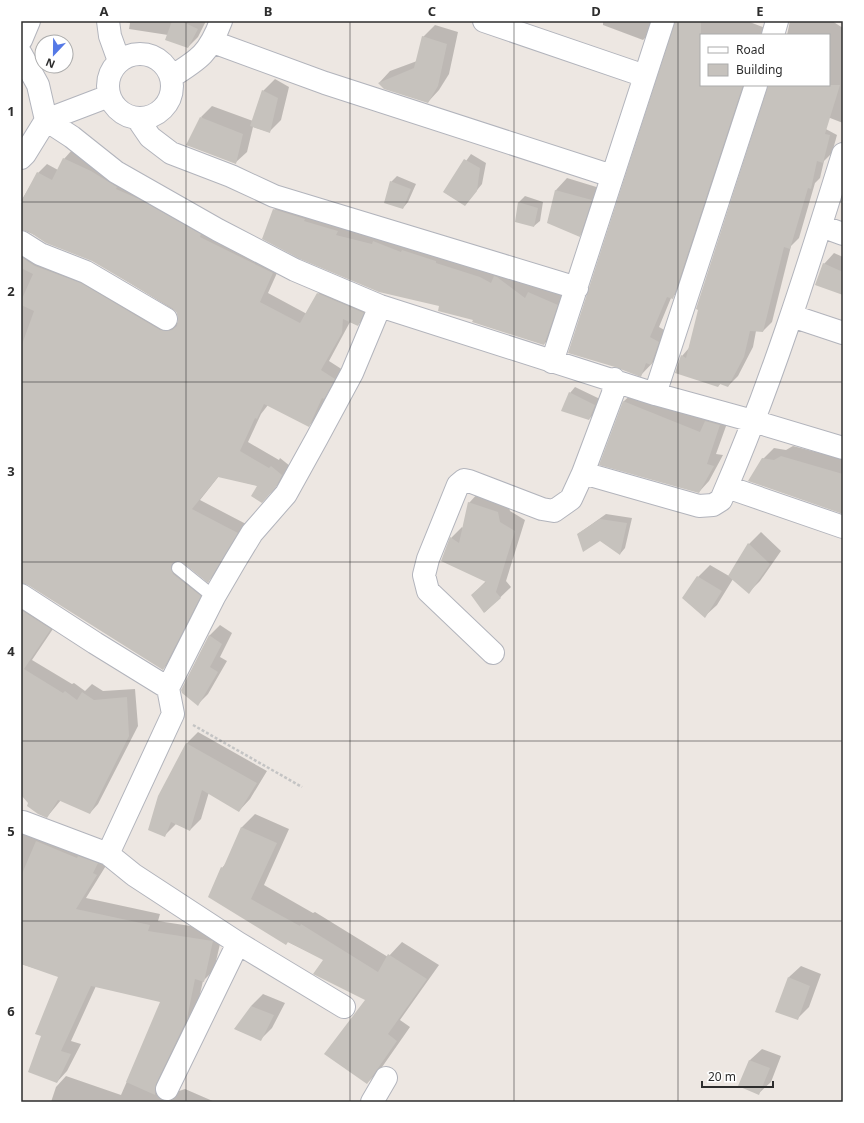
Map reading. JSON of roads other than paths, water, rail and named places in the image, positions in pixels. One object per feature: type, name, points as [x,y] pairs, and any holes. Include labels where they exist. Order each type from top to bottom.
[{"type":"street","points":[[21,40],[28,21]]},
{"type":"street","points":[[108,21],[110,36],[119,61]]},
{"type":"street","points":[[171,77],[200,57],[213,42],[221,21]]},
{"type":"street","points":[[484,21],[645,76]]},
{"type":"street","points":[[552,362],[663,21]]},
{"type":"street","points":[[773,34],[778,21]]},
{"type":"street","points":[[213,42],[325,83],[612,176]]},
{"type":"street","points":[[21,54],[38,85],[46,120],[72,137],[116,172],[218,230],[295,270],[380,306],[552,362],[614,380],[655,394],[843,448]]},
{"type":"street","points":[[143,54],[155,58],[165,66],[171,77],[172,89],[169,101],[161,111],[150,117],[137,118],[125,115],[115,107],[109,96],[108,83],[111,71],[119,61],[130,55],[143,54]]},
{"type":"street","points":[[655,394],[756,86]]},
{"type":"street","points":[[21,158],[26,154],[46,120],[109,96]]},
{"type":"street","points":[[137,118],[150,137],[171,154],[231,176],[274,196],[577,288]]},
{"type":"street","points":[[583,473],[706,507],[714,505],[721,500],[753,421],[792,316],[843,154]]},
{"type":"street","points":[[821,226],[843,234]]},
{"type":"street","points":[[21,242],[40,254],[86,272],[166,319]]},
{"type":"street","points":[[108,854],[173,714],[168,688],[214,597],[252,533],[286,494],[352,373],[380,306]]},
{"type":"street","points":[[792,316],[843,334]]},
{"type":"street","points":[[493,653],[428,591],[424,575],[428,559],[458,485],[464,480],[469,480],[542,509],[554,511],[571,499],[583,473],[613,393],[614,380]]},
{"type":"street","points":[[727,487],[843,527]]},
{"type":"street","points":[[21,595],[168,688]]},
{"type":"street","points":[[22,825],[108,854],[134,875],[238,943],[344,1007]]},
{"type":"street","points":[[167,1089],[238,943]]},
{"type":"street","points":[[372,1102],[386,1078]]},
{"type":"lane","points":[[178,568],[214,597]]}]
